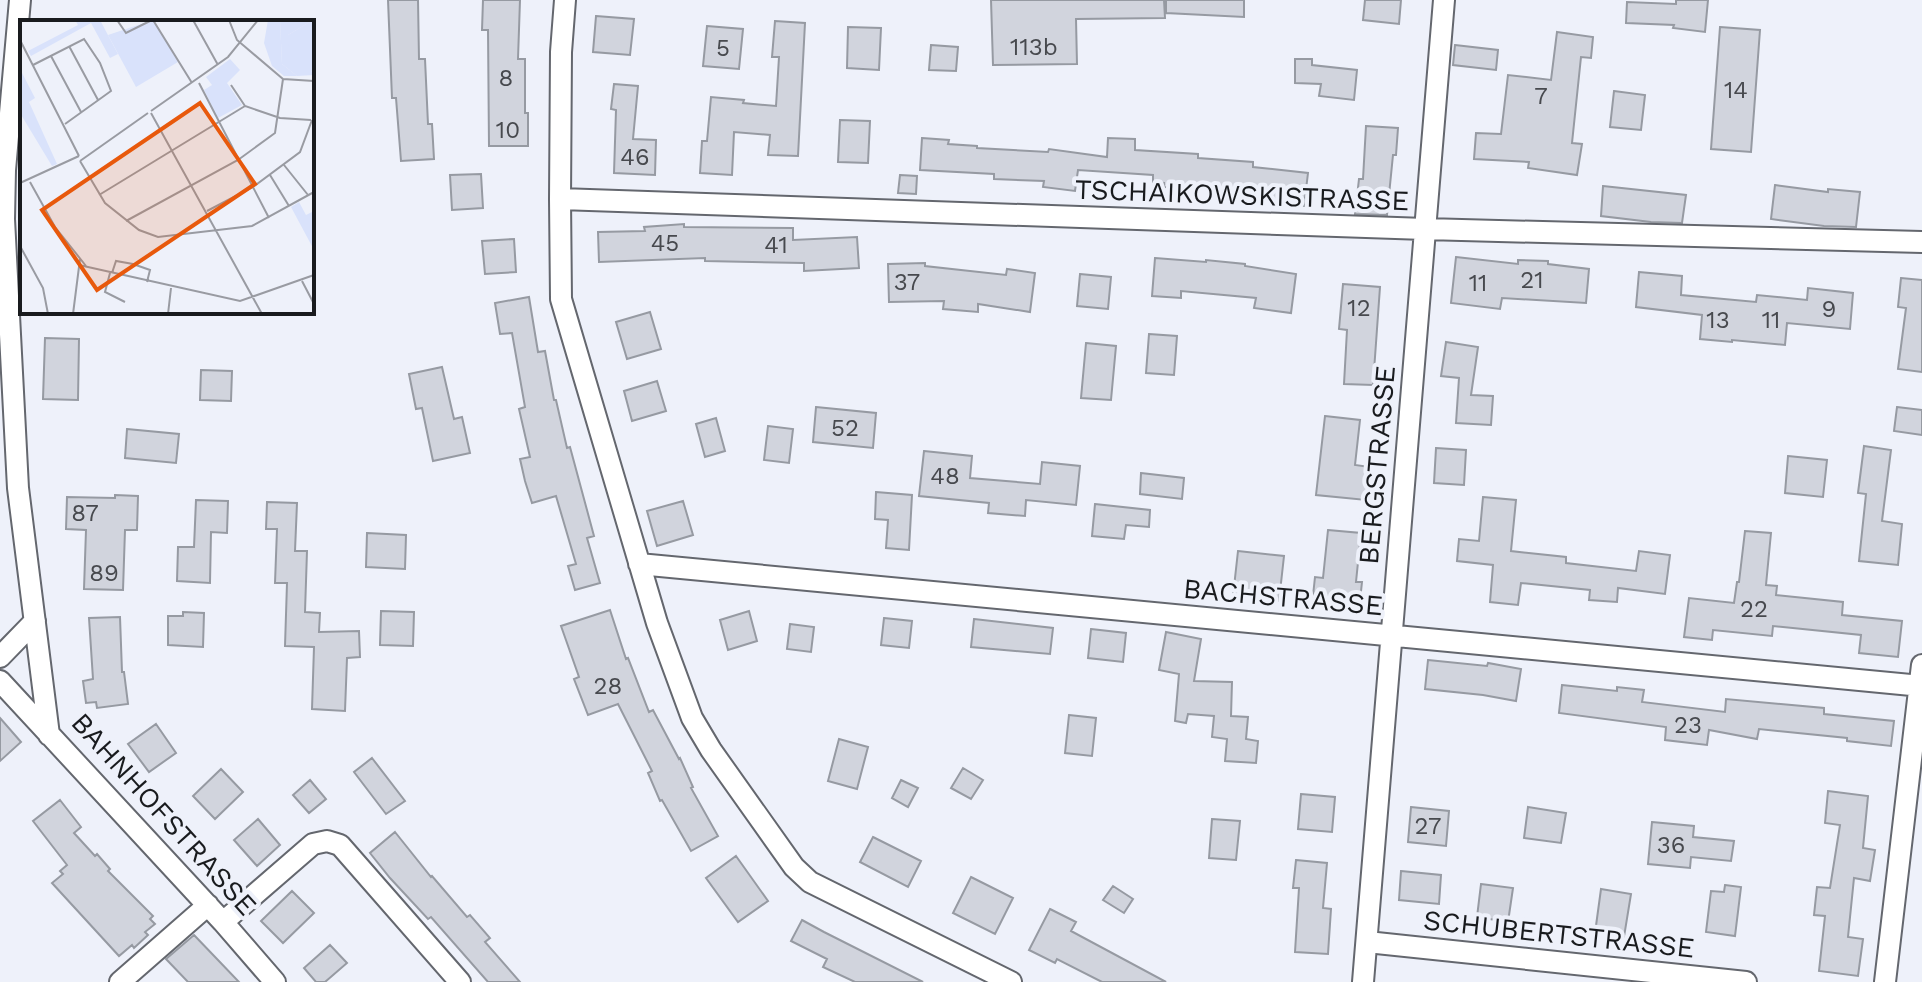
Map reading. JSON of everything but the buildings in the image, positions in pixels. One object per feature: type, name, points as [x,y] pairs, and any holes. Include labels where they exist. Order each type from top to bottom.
[{"type":"street","name":"BAHNHOFSTRASSE","points":[[20,0],[5,170],[4,219],[18,488],[49,735],[208,905],[275,982]]},
{"type":"street","points":[[565,0],[562,28],[561,299],[657,623],[692,718],[794,867],[810,882],[1011,982]]},
{"type":"street","name":"BERGSTRASSE","points":[[1363,982],[1444,0]]},
{"type":"street","name":"TSCHAIKOWSKISTRASSE","points":[[560,199],[1425,229],[1922,242]]},
{"type":"street","name":"BACHSTRASSE","points":[[639,564],[1391,635],[1921,679]]},
{"type":"street","points":[[0,657],[35,621]]},
{"type":"street","points":[[1885,982],[1921,679]]},
{"type":"street","points":[[0,681],[49,735]]},
{"type":"street","points":[[223,922],[313,844],[327,841],[340,845],[460,982]]},
{"type":"street","points":[[120,982],[208,905]]},
{"type":"street","name":"SCHUBERTSTRASSE","points":[[1367,942],[1746,982]]}]
